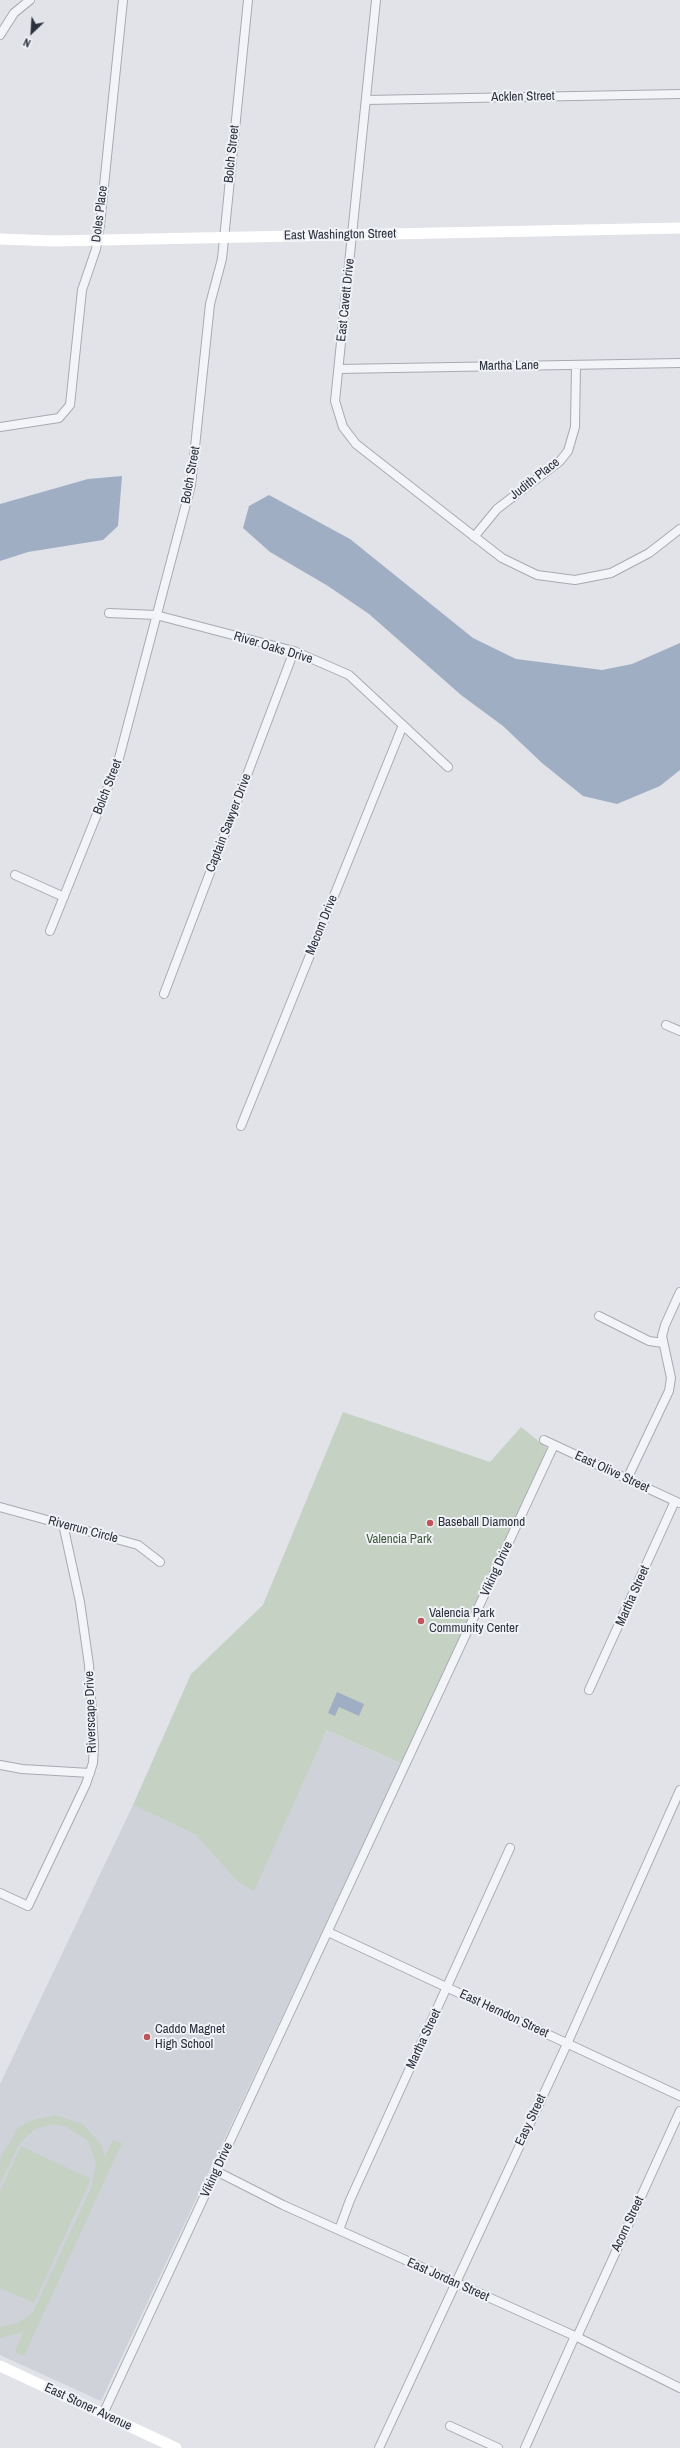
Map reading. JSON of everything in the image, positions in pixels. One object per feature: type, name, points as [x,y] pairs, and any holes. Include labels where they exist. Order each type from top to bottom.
[{"type":"street","points":[[0,35],[14,13],[30,0]]},
{"type":"street","name":"Doles Place","points":[[0,427],[55,419],[65,413],[70,405],[82,290],[98,240],[123,0]]},
{"type":"street","name":"Bolch Street","points":[[50,931],[118,762],[191,485],[210,304],[222,259],[248,0]]},
{"type":"street","name":"East Cavett Drive","points":[[376,0],[336,401],[337,413],[351,439],[474,537],[519,568],[546,578],[575,580],[611,574],[631,565],[680,529]]},
{"type":"street","name":"Acklen Street","points":[[366,100],[680,94]]},
{"type":"street","name":"East Washington Street","points":[[0,239],[98,240],[224,238],[680,228]]},
{"type":"street","name":"Martha Lane","points":[[339,369],[680,363]]},
{"type":"street","name":"Judith Place","points":[[474,537],[497,509],[560,461],[568,451],[576,427],[576,365]]},
{"type":"street","name":"River Oaks Drive","points":[[109,613],[156,615],[294,651],[349,675],[448,767]]},
{"type":"street","name":"Captain Sawyer Drive","points":[[164,994],[294,651]]},
{"type":"street","name":"Mecom Drive","points":[[241,1126],[403,725]]},
{"type":"street","points":[[15,875],[64,897]]},
{"type":"street","points":[[666,1025],[680,1031]]},
{"type":"street","points":[[627,1479],[669,1391],[671,1378],[663,1343],[665,1325],[680,1292]]},
{"type":"street","points":[[598,1316],[649,1341],[663,1343]]},
{"type":"street","name":"East Olive Street","points":[[544,1440],[677,1502]]},
{"type":"street","name":"Viking Drive","points":[[103,2414],[440,1693],[554,1445]]},
{"type":"street","name":"Martha Street","points":[[589,1690],[677,1502]]},
{"type":"street","name":"Riverrun Circle","points":[[0,1507],[138,1545],[160,1562]]},
{"type":"street","name":"Riverscape Drive","points":[[0,1893],[28,1906],[90,1773],[94,1754],[89,1665],[80,1602],[63,1524]]},
{"type":"street","points":[[0,1765],[29,1770],[90,1773]]},
{"type":"street","name":"Easy Street","points":[[379,2448],[567,2044],[680,1790]]},
{"type":"street","name":"Martha Street","points":[[340,2230],[350,2200],[448,1988],[510,1848]]},
{"type":"street","name":"East Herndon Street","points":[[329,1930],[448,1988],[680,2096]]},
{"type":"street","name":"Acorn Street","points":[[525,2448],[680,2111]]},
{"type":"street","name":"East Jordan Street","points":[[216,2171],[340,2230],[576,2337],[680,2388]]},
{"type":"street","name":"East Stoner Avenue","points":[[0,2366],[176,2448]]},
{"type":"street","points":[[450,2426],[498,2448]]},
{"type":"shaded area","name":"Caddo Magnet High School","points":[[327,1730],[401,1764],[101,2401],[0,2355],[0,2084],[133,1805],[196,1835],[253,1890]]},
{"type":"green space","name":"Valencia Park","points":[[343,1412],[490,1462],[521,1427],[551,1451],[406,1766],[327,1730],[254,1891],[238,1882],[196,1835],[133,1805],[191,1674],[263,1605]]},
{"type":"green space","points":[[55,2115],[83,2124],[102,2146],[105,2157],[113,2140],[122,2143],[24,2356],[15,2352],[23,2332],[0,2338],[0,2327],[18,2323],[33,2312],[91,2188],[96,2163],[88,2141],[67,2127],[53,2124],[35,2129],[20,2143],[0,2184],[0,2159],[17,2129],[29,2121]]},
{"type":"green space","points":[[21,2146],[91,2179],[34,2303],[0,2288],[0,2191]]},
{"type":"water","points":[[122,476],[118,526],[103,540],[28,552],[0,561],[0,504],[88,479]]},
{"type":"water","points":[[269,495],[350,539],[473,638],[516,659],[602,670],[632,664],[680,643],[680,770],[660,786],[617,804],[583,796],[542,763],[503,726],[461,695],[369,614],[328,586],[270,552],[243,528],[249,506]]},
{"type":"water","points":[[337,1692],[364,1704],[359,1716],[339,1707],[335,1716],[328,1713]]},
{"type":"place","name":"Baseball Diamond","points":[[430,1523]]},
{"type":"place","name":"Valencia Park Community Center","points":[[421,1621]]},
{"type":"place","name":"Caddo Magnet High School","points":[[147,2037]]}]
